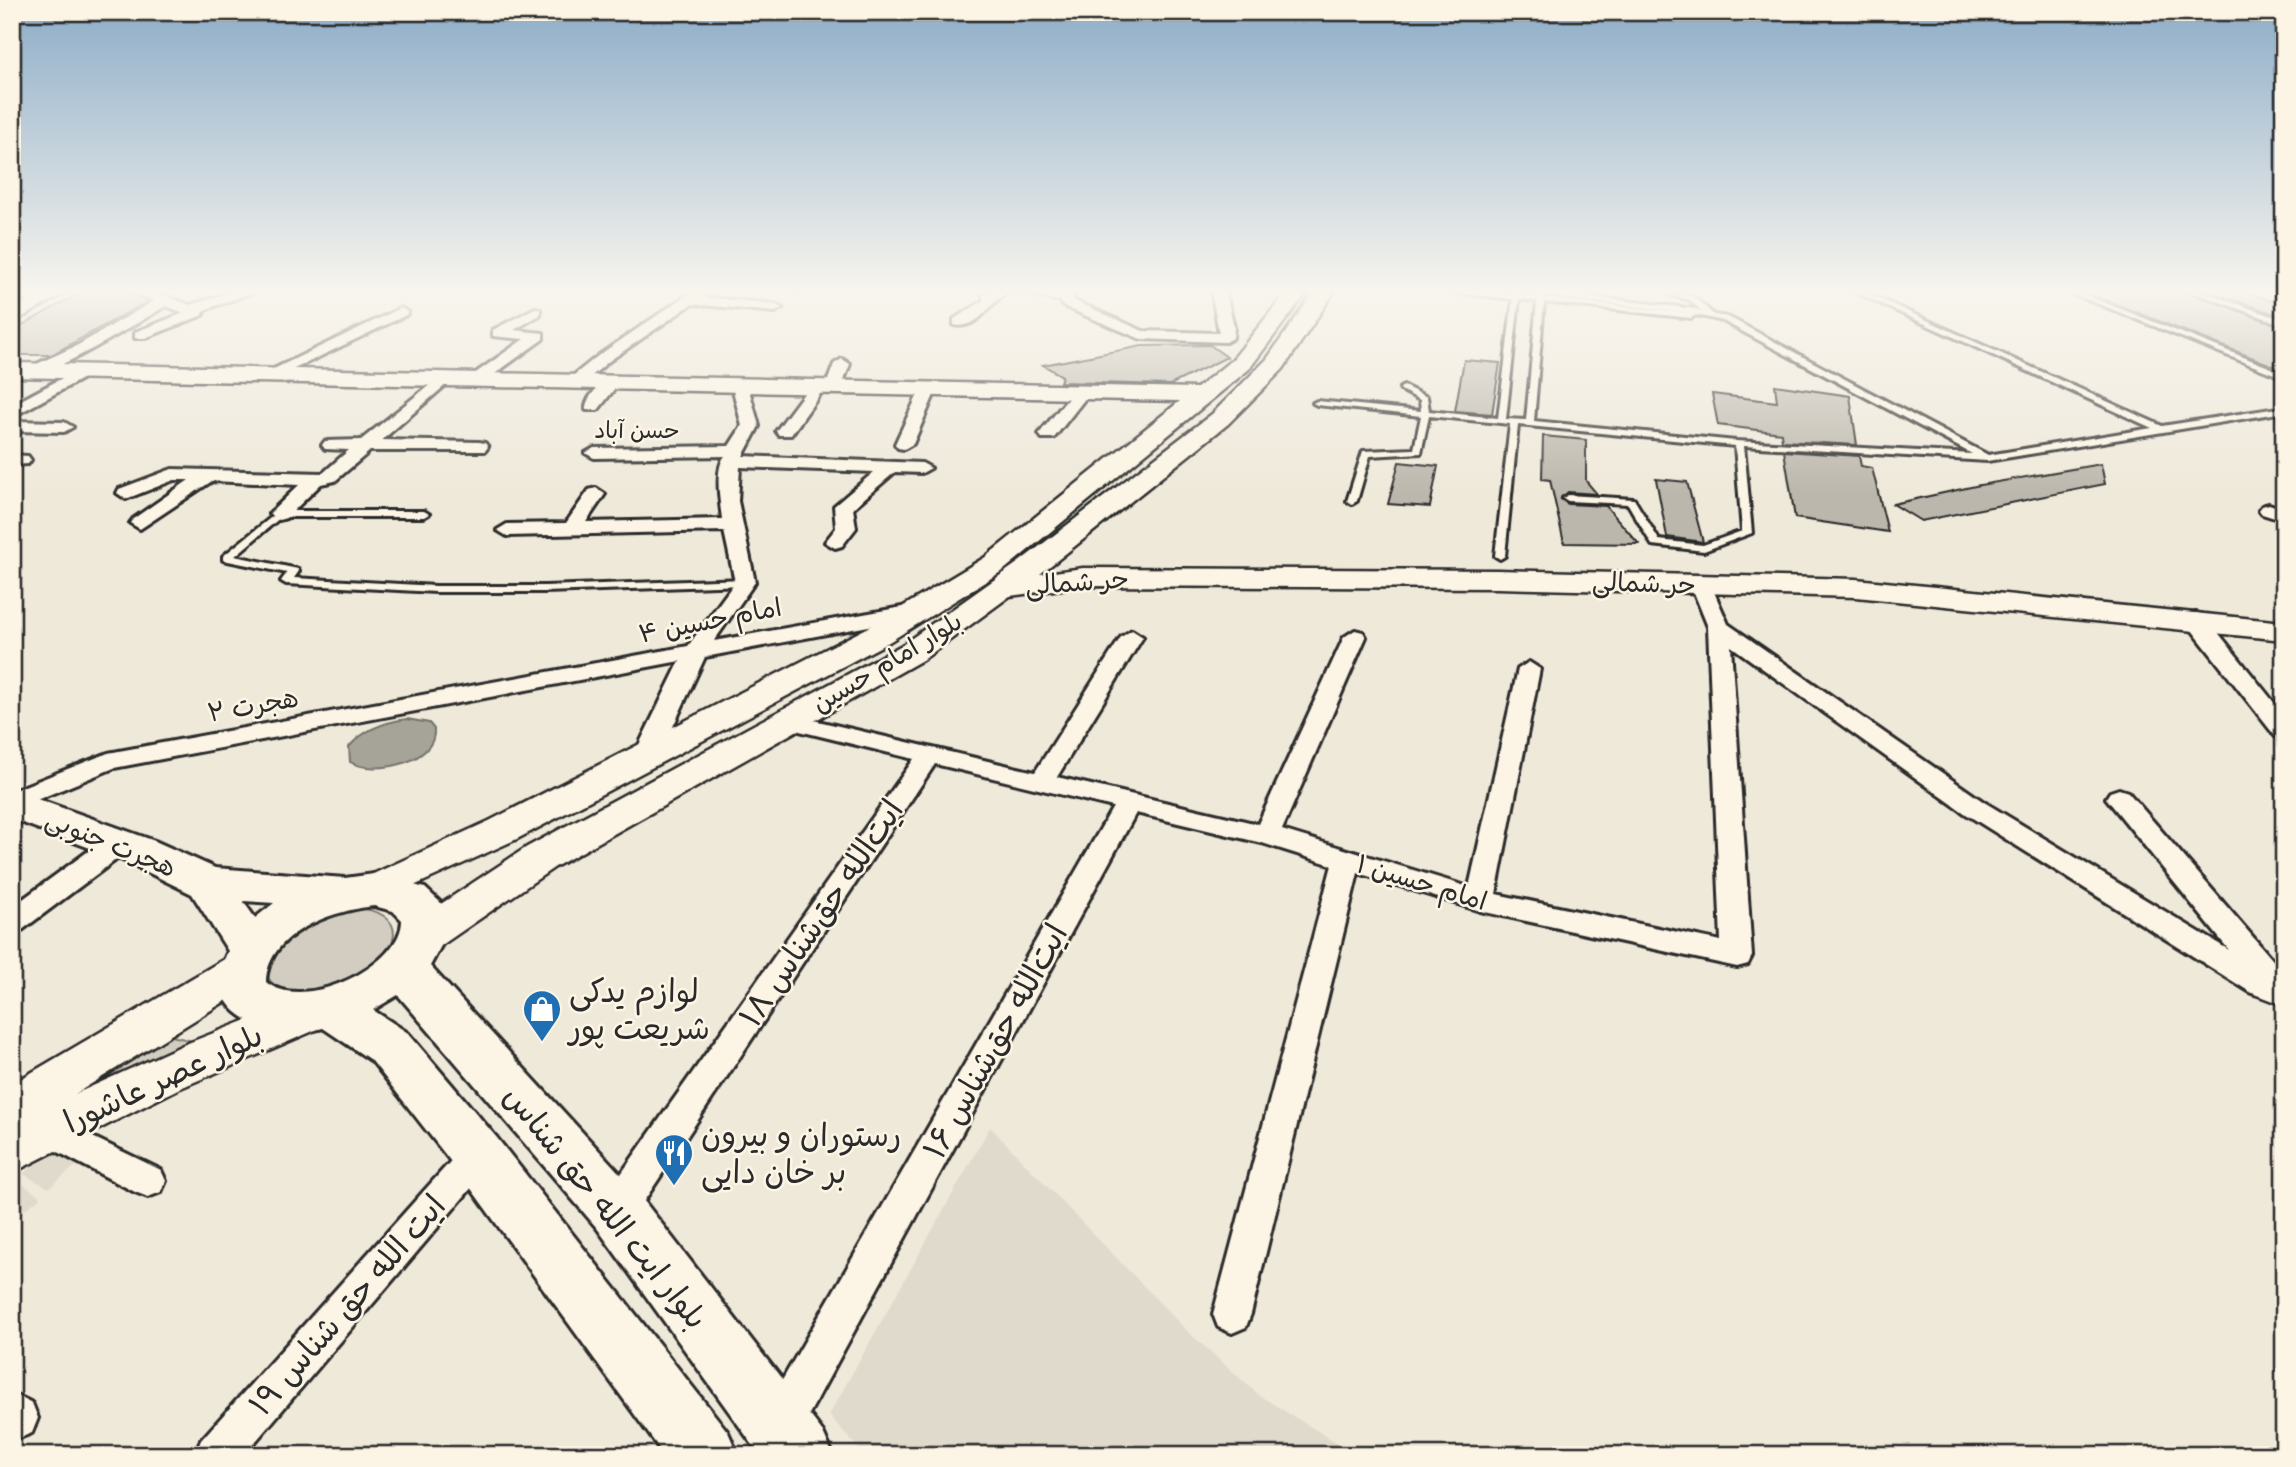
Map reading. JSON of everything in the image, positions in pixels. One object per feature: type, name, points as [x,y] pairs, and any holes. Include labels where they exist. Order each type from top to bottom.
[{"type":"main road","name":"بلوار امام حسین","points":[[360,891],[503,830],[878,635],[994,564],[1205,395],[1230,357]]},
{"type":"main road","name":"بلوار امام حسین","points":[[413,952],[541,857],[913,652],[1002,588],[1220,419],[1279,357]]},
{"type":"main road","points":[[20,372],[1205,395]]},
{"type":"main road","name":"حر شمالی","points":[[1002,588],[1083,577],[1498,579],[1856,588],[2196,620],[2284,631]]},
{"type":"main road","name":"هجرت جنوبی","points":[[12,803],[119,843],[208,883],[398,893],[416,902],[425,917],[413,952]]},
{"type":"main road","name":"هجرت جنوبی","points":[[208,883],[247,960],[242,986],[250,1000],[266,1010],[288,1013],[324,1010]]},
{"type":"main road","points":[[247,960],[268,933],[289,917],[317,902],[360,891]]},
{"type":"main road","points":[[324,1010],[366,994],[413,952]]},
{"type":"main road","name":"بلوار ایت الله حق شناس","points":[[413,952],[617,1210],[789,1441]]},
{"type":"main road","name":"بلوار عصر عاشورا","points":[[25,1130],[247,960]]},
{"type":"main road","points":[[324,1010],[390,1047],[478,1155],[705,1455]]},
{"type":"main road","name":"بلوار عصر عاشورا","points":[[25,1130],[198,1057],[324,1010]]},
{"type":"street","points":[[20,372],[58,357]]},
{"type":"street","points":[[267,376],[306,357]]},
{"type":"street","points":[[476,380],[508,357]]},
{"type":"street","points":[[575,382],[605,357]]},
{"type":"street","points":[[785,431],[842,364]]},
{"type":"street","points":[[12,412],[83,372]]},
{"type":"street","points":[[126,493],[172,474],[316,480],[329,477],[442,380]]},
{"type":"street","points":[[592,406],[611,383]]},
{"type":"street","points":[[647,755],[696,651],[745,582],[728,500],[732,456],[751,426],[740,386]]},
{"type":"street","points":[[904,444],[928,390]]},
{"type":"street","points":[[1048,434],[1081,393]]},
{"type":"street","points":[[12,426],[64,427]]},
{"type":"street","points":[[331,445],[479,447]]},
{"type":"street","points":[[594,453],[732,456],[922,468]]},
{"type":"street","points":[[835,542],[846,528],[843,506],[891,467]]},
{"type":"street","points":[[140,523],[209,475]]},
{"type":"street","points":[[279,514],[316,480]]},
{"type":"street","points":[[572,528],[597,494]]},
{"type":"street","points":[[507,530],[733,524]]},
{"type":"street","points":[[1701,585],[1719,627],[1975,808],[2261,984],[2283,992]]},
{"type":"street","name":"امام حسین ۴","points":[[511,688],[919,610]]},
{"type":"street","points":[[2196,620],[2284,731]]},
{"type":"street","name":"امام حسین ۱","points":[[788,721],[1266,835],[1480,901],[1737,957],[1719,627]]},
{"type":"street","points":[[1042,781],[1132,637]]},
{"type":"street","points":[[1266,835],[1354,638]]},
{"type":"street","points":[[1480,901],[1529,669]]},
{"type":"street","name":"هجرت ۲","points":[[12,803],[108,761],[511,688]]},
{"type":"street","name":"ایت‌الله حق‌شناس ۱۸","points":[[617,1210],[929,755]]},
{"type":"street","points":[[2119,798],[2283,992]]},
{"type":"street","name":"ایت‌الله حق‌شناس ۱۶","points":[[789,1441],[1129,802]]},
{"type":"street","points":[[12,922],[119,843]]},
{"type":"street","points":[[1232,1314],[1347,860]]},
{"type":"street","points":[[25,1130],[148,1181]]},
{"type":"street","name":"ایت الله حق شناس ۱۹","points":[[216,1455],[478,1155]]},
{"type":"lane","points":[[1502,421],[1509,357]]},
{"type":"lane","points":[[1530,423],[1534,357]]},
{"type":"lane","points":[[1796,357],[1986,458]]},
{"type":"lane","points":[[2004,357],[2161,429]]},
{"type":"lane","points":[[2237,357],[2284,376]]},
{"type":"lane","points":[[1352,501],[1366,453],[1418,451],[1425,414],[1424,399],[1404,388]]},
{"type":"lane","points":[[1317,403],[1739,444],[1986,458],[2284,409]]},
{"type":"lane","points":[[1500,556],[1514,422]]},
{"type":"lane","points":[[1568,498],[1631,501],[1656,543],[1704,548],[1747,533],[1739,444]]},
{"type":"lane","points":[[424,514],[279,514],[227,558],[294,571],[286,582],[436,589],[545,589],[745,582]]},
{"type":"shaded area","points":[[407,719],[429,723],[434,729],[432,741],[426,750],[402,764],[388,767],[374,768],[350,762],[349,747],[361,735],[382,724]]},
{"type":"shaded area","points":[[352,908],[384,916],[392,924],[394,934],[391,945],[374,967],[352,981],[313,994],[288,991],[269,980],[267,960],[284,939],[311,923]]},
{"type":"shaded area","points":[[165,1027],[172,1036],[193,1041],[12,1123]]},
{"type":"shaded area","points":[[990,1127],[1185,1329],[1260,1396],[1357,1455],[864,1455],[829,1415]]},
{"type":"shaded area","points":[[52,1150],[77,1165],[49,1188],[23,1174]]},
{"type":"shaded area","points":[[17,1180],[41,1197],[12,1220],[12,1184]]},
{"type":"building","points":[[1082,357],[1226,357],[1170,385],[1060,382],[1062,376],[1043,365]]},
{"type":"building","points":[[2252,357],[2284,357],[2284,370]]},
{"type":"building","points":[[1464,360],[1500,363],[1492,414],[1455,411]]},
{"type":"building","points":[[1775,385],[1850,396],[1857,445],[1782,441],[1781,433],[1718,425],[1712,394],[1777,402]]},
{"type":"building","points":[[1543,436],[1586,440],[1586,481],[1597,494],[1568,492],[1561,499],[1568,504],[1606,506],[1639,544],[1564,543],[1550,480],[1542,479]]},
{"type":"building","points":[[1784,451],[1859,456],[1861,466],[1872,468],[1888,532],[1795,518]]},
{"type":"building","points":[[1399,462],[1438,466],[1430,507],[1388,504]]},
{"type":"building","points":[[2101,464],[2105,484],[1921,521],[1893,504],[1980,485]]},
{"type":"building","points":[[1656,479],[1687,482],[1703,542],[1667,537]]},
{"type":"place","name":"لوازم یدکی شریعت پور","points":[[542,1043]]},
{"type":"place","name":"رستوران و بیرون بر خان دایی","points":[[674,1187]]},
{"type":"district","name":"حسن آباد","points":[[637,430]]}]
